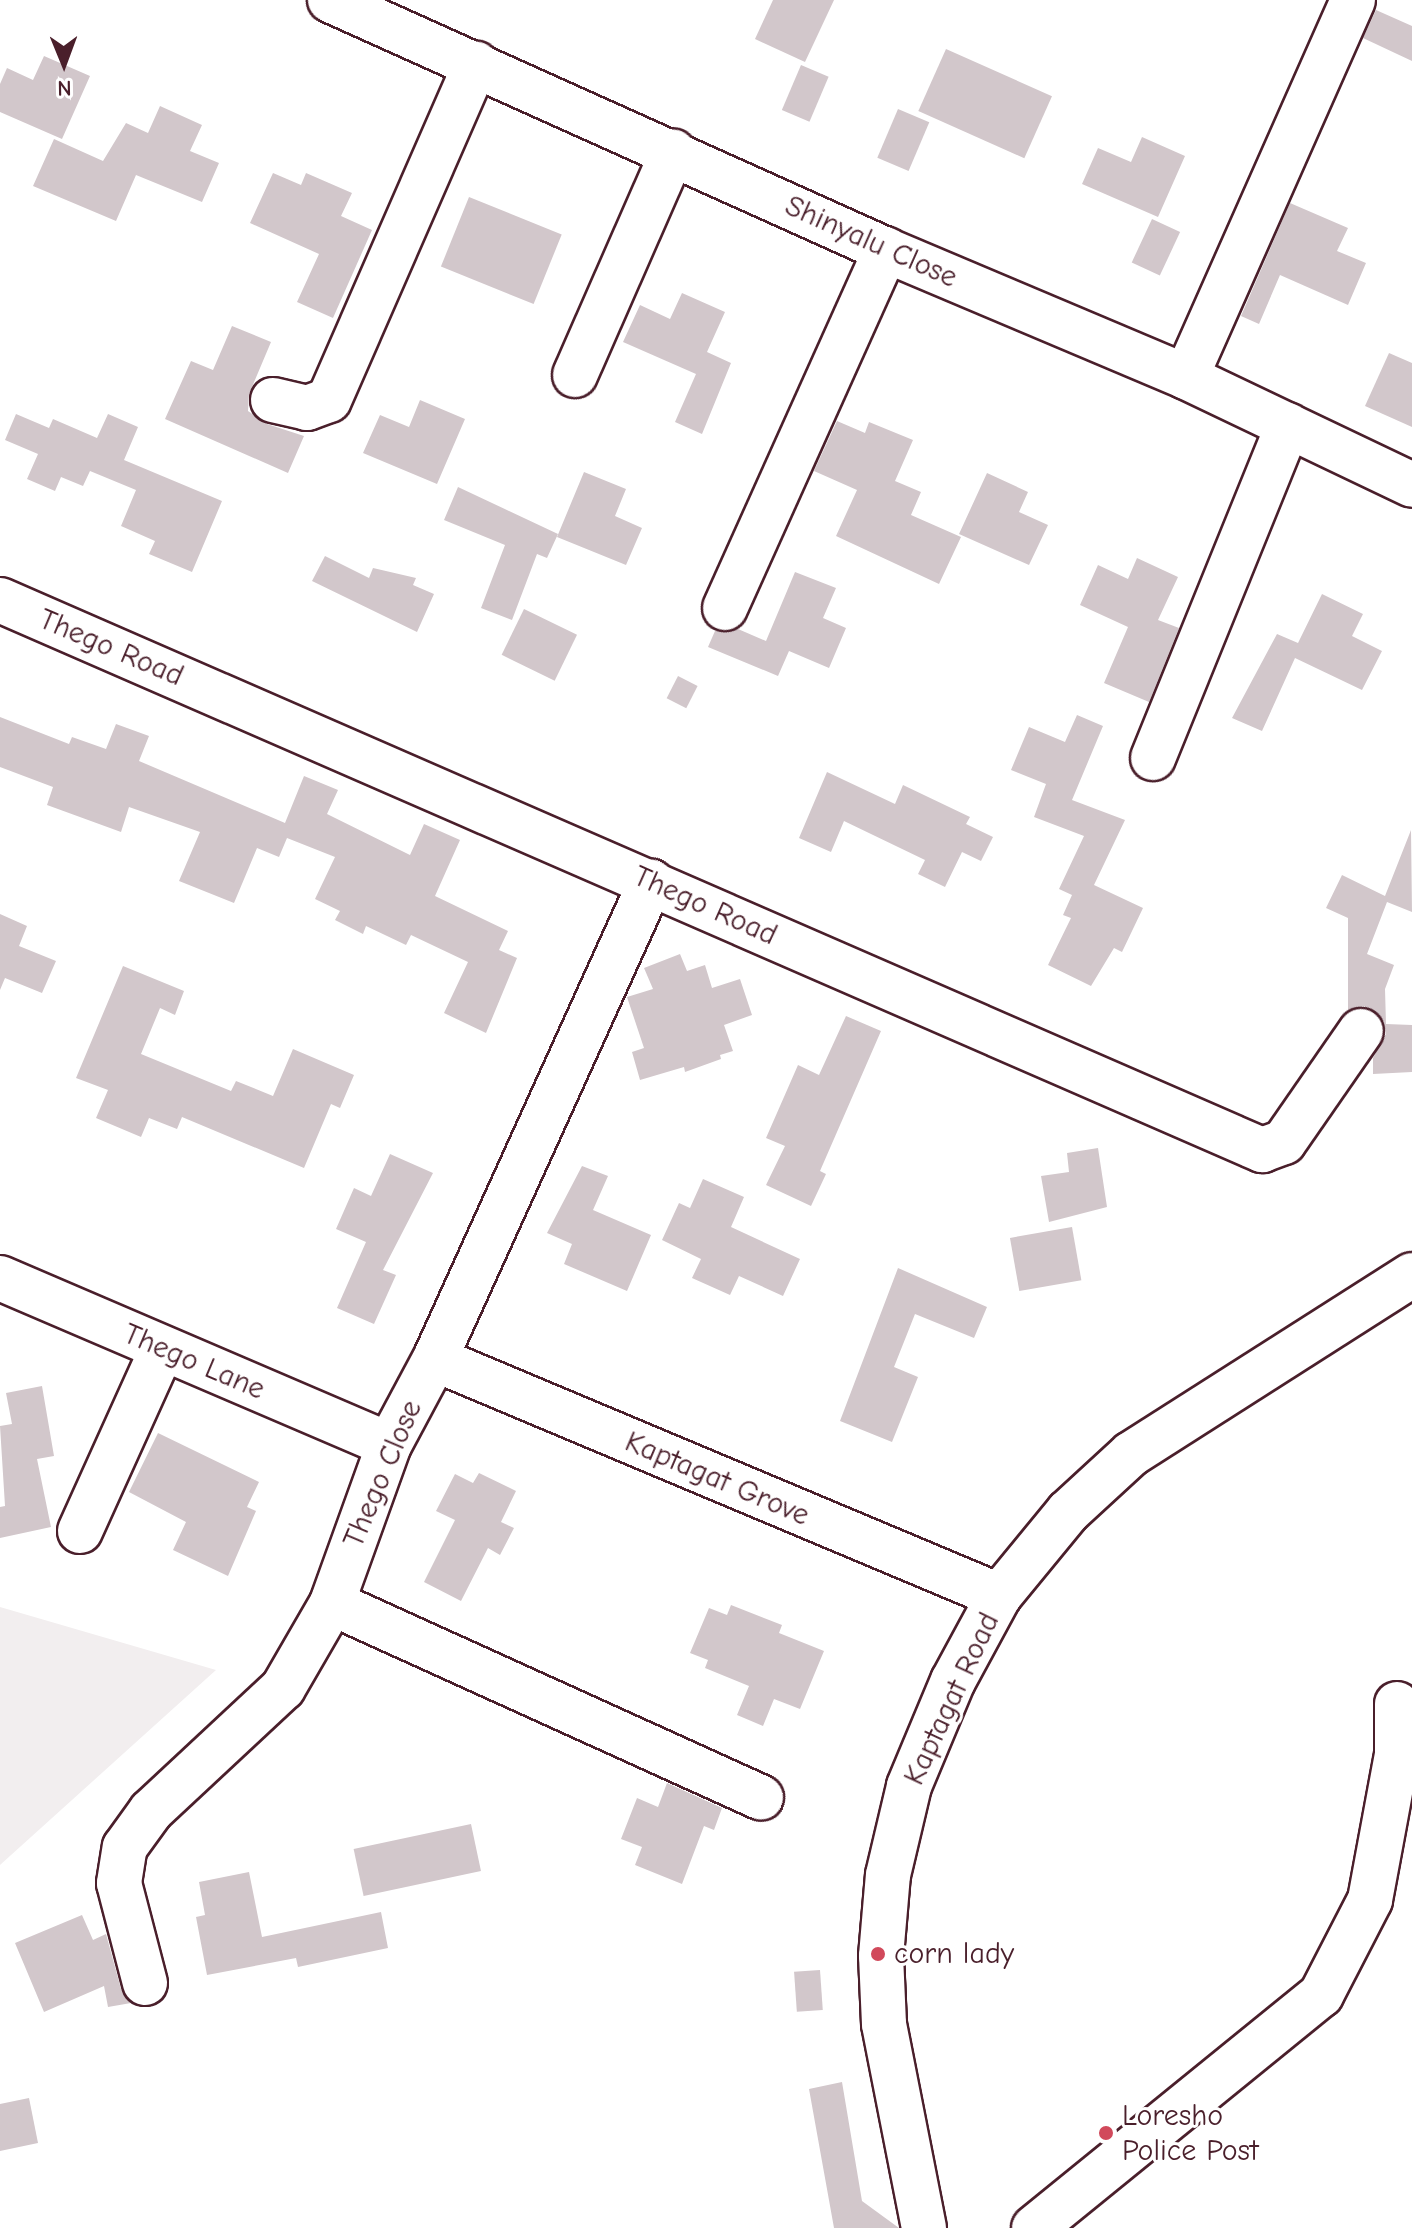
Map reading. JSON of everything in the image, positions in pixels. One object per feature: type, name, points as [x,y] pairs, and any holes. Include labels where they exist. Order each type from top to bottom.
[{"type":"street","name":"Shinyalu Close","points":[[330,0],[886,250],[1186,377],[1412,485]]},
{"type":"street","points":[[1186,377],[1353,0]]},
{"type":"street","points":[[273,400],[307,408],[329,400],[476,64]]},
{"type":"street","points":[[575,375],[673,152]]},
{"type":"street","points":[[725,608],[886,250]]},
{"type":"street","points":[[1153,758],[1288,425]]},
{"type":"street","name":"Thego Road","points":[[0,600],[1262,1150],[1284,1142],[1361,1031]]},
{"type":"street","name":"Thego Close","points":[[145,1983],[119,1883],[125,1847],[151,1811],[283,1688],[332,1603],[389,1445],[435,1359],[651,882]]},
{"type":"street","name":"Kaptagat Road","points":[[924,2228],[884,2024],[881,1956],[888,1875],[909,1786],[953,1681],[999,1596],[1068,1512],[1131,1454],[1412,1275]]},
{"type":"street","name":"Thego Lane","points":[[0,1278],[389,1445]]},
{"type":"street","points":[[80,1531],[162,1349]]},
{"type":"street","name":"Kaptagat Grove","points":[[435,1359],[999,1596]]},
{"type":"street","points":[[332,1603],[761,1798]]},
{"type":"street","points":[[1034,2228],[1321,1995],[1370,1900],[1397,1755],[1397,1704]]},
{"type":"shaded area","points":[[0,1607],[216,1670],[0,1865]]},
{"type":"building","points":[[773,0],[834,0],[805,62],[755,39]]},
{"type":"building","points":[[1376,10],[1412,26],[1412,61],[1363,38]]},
{"type":"building","points":[[946,49],[1052,96],[1024,158],[918,111]]},
{"type":"building","points":[[44,56],[90,76],[62,139],[0,112],[0,84],[7,68],[33,80]]},
{"type":"building","points":[[801,65],[829,77],[809,122],[782,110]]},
{"type":"building","points":[[160,106],[202,125],[190,151],[219,163],[202,202],[136,175],[116,221],[33,186],[54,139],[103,161],[126,123],[148,133]]},
{"type":"building","points":[[898,109],[929,122],[909,171],[877,158]]},
{"type":"building","points":[[1142,137],[1185,156],[1158,217],[1082,184],[1098,148],[1131,162]]},
{"type":"building","points":[[273,173],[301,185],[306,173],[352,193],[341,216],[372,230],[333,318],[297,302],[319,254],[250,223]]},
{"type":"building","points":[[469,197],[562,234],[534,304],[441,267]]},
{"type":"building","points":[[1290,203],[1348,228],[1337,251],[1366,263],[1348,305],[1280,275],[1259,324],[1241,316]]},
{"type":"building","points":[[1152,219],[1180,232],[1160,276],[1132,263]]},
{"type":"building","points":[[682,293],[725,312],[707,352],[731,363],[702,434],[675,422],[696,374],[623,342],[640,305],[670,319]]},
{"type":"building","points":[[232,326],[271,342],[249,394],[248,411],[267,424],[304,436],[288,473],[165,419],[191,361],[213,370]]},
{"type":"building","points":[[1389,353],[1412,363],[1412,427],[1365,406]]},
{"type":"building","points":[[420,400],[465,419],[437,484],[363,453],[380,415],[409,427]]},
{"type":"building","points":[[16,414],[49,428],[53,419],[97,438],[108,414],[138,427],[124,460],[222,501],[192,572],[149,554],[155,541],[121,526],[136,490],[90,471],[83,486],[61,477],[55,491],[27,479],[38,454],[5,440]]},
{"type":"building","points":[[837,421],[865,433],[869,422],[913,440],[895,481],[921,492],[911,515],[961,537],[939,584],[836,536],[857,490],[814,471]]},
{"type":"building","points":[[584,472],[626,489],[615,516],[642,528],[626,565],[557,537]]},
{"type":"building","points":[[987,473],[1028,492],[1019,512],[1048,525],[1029,565],[959,534]]},
{"type":"building","points":[[458,487],[558,534],[547,558],[537,554],[512,620],[481,608],[505,545],[444,520]]},
{"type":"building","points":[[325,556],[369,578],[373,568],[416,578],[413,585],[434,594],[417,632],[312,581]]},
{"type":"building","points":[[1137,558],[1178,577],[1158,620],[1179,628],[1149,702],[1104,683],[1128,627],[1080,605],[1098,565],[1128,579]]},
{"type":"building","points":[[795,572],[836,588],[823,618],[846,628],[829,668],[789,651],[778,676],[708,647],[715,631],[738,629],[766,641]]},
{"type":"building","points":[[1322,594],[1363,614],[1352,636],[1382,651],[1362,690],[1295,658],[1262,731],[1232,718],[1277,634],[1298,643]]},
{"type":"building","points":[[524,609],[577,635],[555,681],[502,655]]},
{"type":"building","points":[[678,676],[698,686],[686,708],[667,698]]},
{"type":"building","points":[[1077,715],[1103,726],[1072,800],[1125,820],[1094,885],[1143,908],[1122,952],[1114,948],[1091,986],[1048,965],[1071,918],[1063,915],[1072,895],[1059,889],[1084,836],[1034,817],[1046,784],[1011,770],[1029,727],[1065,742]]},
{"type":"building","points":[[0,717],[69,744],[72,737],[106,749],[116,724],[149,736],[139,761],[285,823],[304,776],[338,790],[327,814],[410,855],[424,824],[460,840],[435,896],[508,931],[499,950],[517,958],[486,1033],[444,1013],[468,962],[411,935],[406,945],[366,926],[363,934],[335,920],[340,911],[315,899],[335,857],[287,838],[279,857],[257,848],[234,903],[179,881],[200,832],[129,807],[121,832],[47,805],[53,787],[0,767]]},
{"type":"building","points":[[827,772],[895,804],[903,785],[970,817],[966,824],[993,837],[981,861],[962,852],[945,887],[918,874],[925,860],[844,821],[831,852],[799,838]]},
{"type":"building","points":[[1411,830],[1412,912],[1387,902],[1367,954],[1394,965],[1385,989],[1386,1024],[1412,1025],[1412,1072],[1373,1074],[1373,1058],[1386,1034],[1384,1021],[1364,1006],[1348,1010],[1348,918],[1326,908],[1342,875],[1385,896]]},
{"type":"building","points":[[0,914],[27,926],[19,946],[56,961],[42,993],[5,978],[0,990]]},
{"type":"building","points":[[680,954],[687,971],[705,965],[712,988],[740,979],[752,1015],[724,1025],[733,1051],[720,1055],[721,1059],[685,1072],[684,1067],[640,1080],[632,1052],[644,1048],[627,997],[653,989],[644,968]]},
{"type":"building","points":[[123,966],[184,991],[175,1015],[160,1008],[141,1054],[231,1091],[236,1081],[273,1096],[293,1049],[354,1075],[340,1108],[331,1104],[304,1168],[182,1117],[177,1129],[149,1118],[141,1137],[96,1118],[108,1090],[76,1078]]},
{"type":"building","points":[[846,1016],[881,1031],[820,1171],[826,1174],[811,1206],[766,1185],[785,1146],[766,1138],[798,1065],[819,1075]]},
{"type":"building","points":[[1098,1148],[1107,1207],[1049,1222],[1041,1176],[1069,1172],[1067,1153]]},
{"type":"building","points":[[390,1154],[433,1173],[383,1270],[396,1275],[374,1324],[337,1308],[366,1242],[336,1229],[354,1188],[371,1196]]},
{"type":"building","points":[[582,1166],[608,1176],[593,1210],[651,1235],[627,1291],[564,1264],[572,1244],[547,1233]]},
{"type":"building","points":[[703,1179],[744,1197],[731,1227],[800,1259],[783,1296],[739,1276],[730,1295],[692,1278],[701,1259],[662,1240],[679,1203],[690,1208]]},
{"type":"building","points":[[1072,1227],[1081,1280],[1019,1291],[1010,1238]]},
{"type":"building","points":[[898,1268],[987,1307],[974,1338],[915,1314],[894,1367],[918,1377],[892,1442],[840,1421]]},
{"type":"building","points":[[42,1386],[54,1456],[37,1459],[51,1527],[0,1538],[0,1507],[5,1506],[0,1426],[12,1424],[6,1393]]},
{"type":"building","points":[[158,1433],[259,1482],[247,1507],[256,1511],[228,1576],[173,1550],[186,1522],[129,1492]]},
{"type":"building","points":[[479,1473],[516,1491],[501,1522],[514,1528],[500,1555],[488,1548],[461,1601],[424,1582],[455,1520],[436,1511],[455,1474],[473,1483]]},
{"type":"building","points":[[731,1605],[782,1625],[779,1633],[824,1651],[800,1709],[774,1699],[763,1726],[737,1715],[749,1686],[705,1668],[708,1660],[690,1653],[709,1608],[727,1615]]},
{"type":"building","points":[[667,1783],[722,1808],[714,1830],[704,1826],[682,1884],[635,1865],[642,1847],[621,1839],[637,1798],[658,1807]]},
{"type":"building","points":[[471,1824],[481,1871],[364,1896],[354,1849]]},
{"type":"building","points":[[249,1872],[262,1937],[381,1912],[388,1948],[298,1967],[296,1958],[207,1975],[196,1917],[205,1915],[199,1882]]},
{"type":"building","points":[[82,1915],[93,1940],[106,1934],[121,1989],[131,2003],[108,2007],[104,1986],[44,2012],[15,1943]]},
{"type":"building","points":[[820,1970],[823,2010],[797,2012],[794,1972]]},
{"type":"building","points":[[842,2082],[862,2201],[899,2228],[834,2228],[809,2089]]},
{"type":"building","points":[[29,2098],[38,2143],[0,2151],[0,2104]]},
{"type":"place","name":"corn lady","points":[[878,1954]]},
{"type":"place","name":"Loresho Police Post","points":[[1106,2133]]}]
